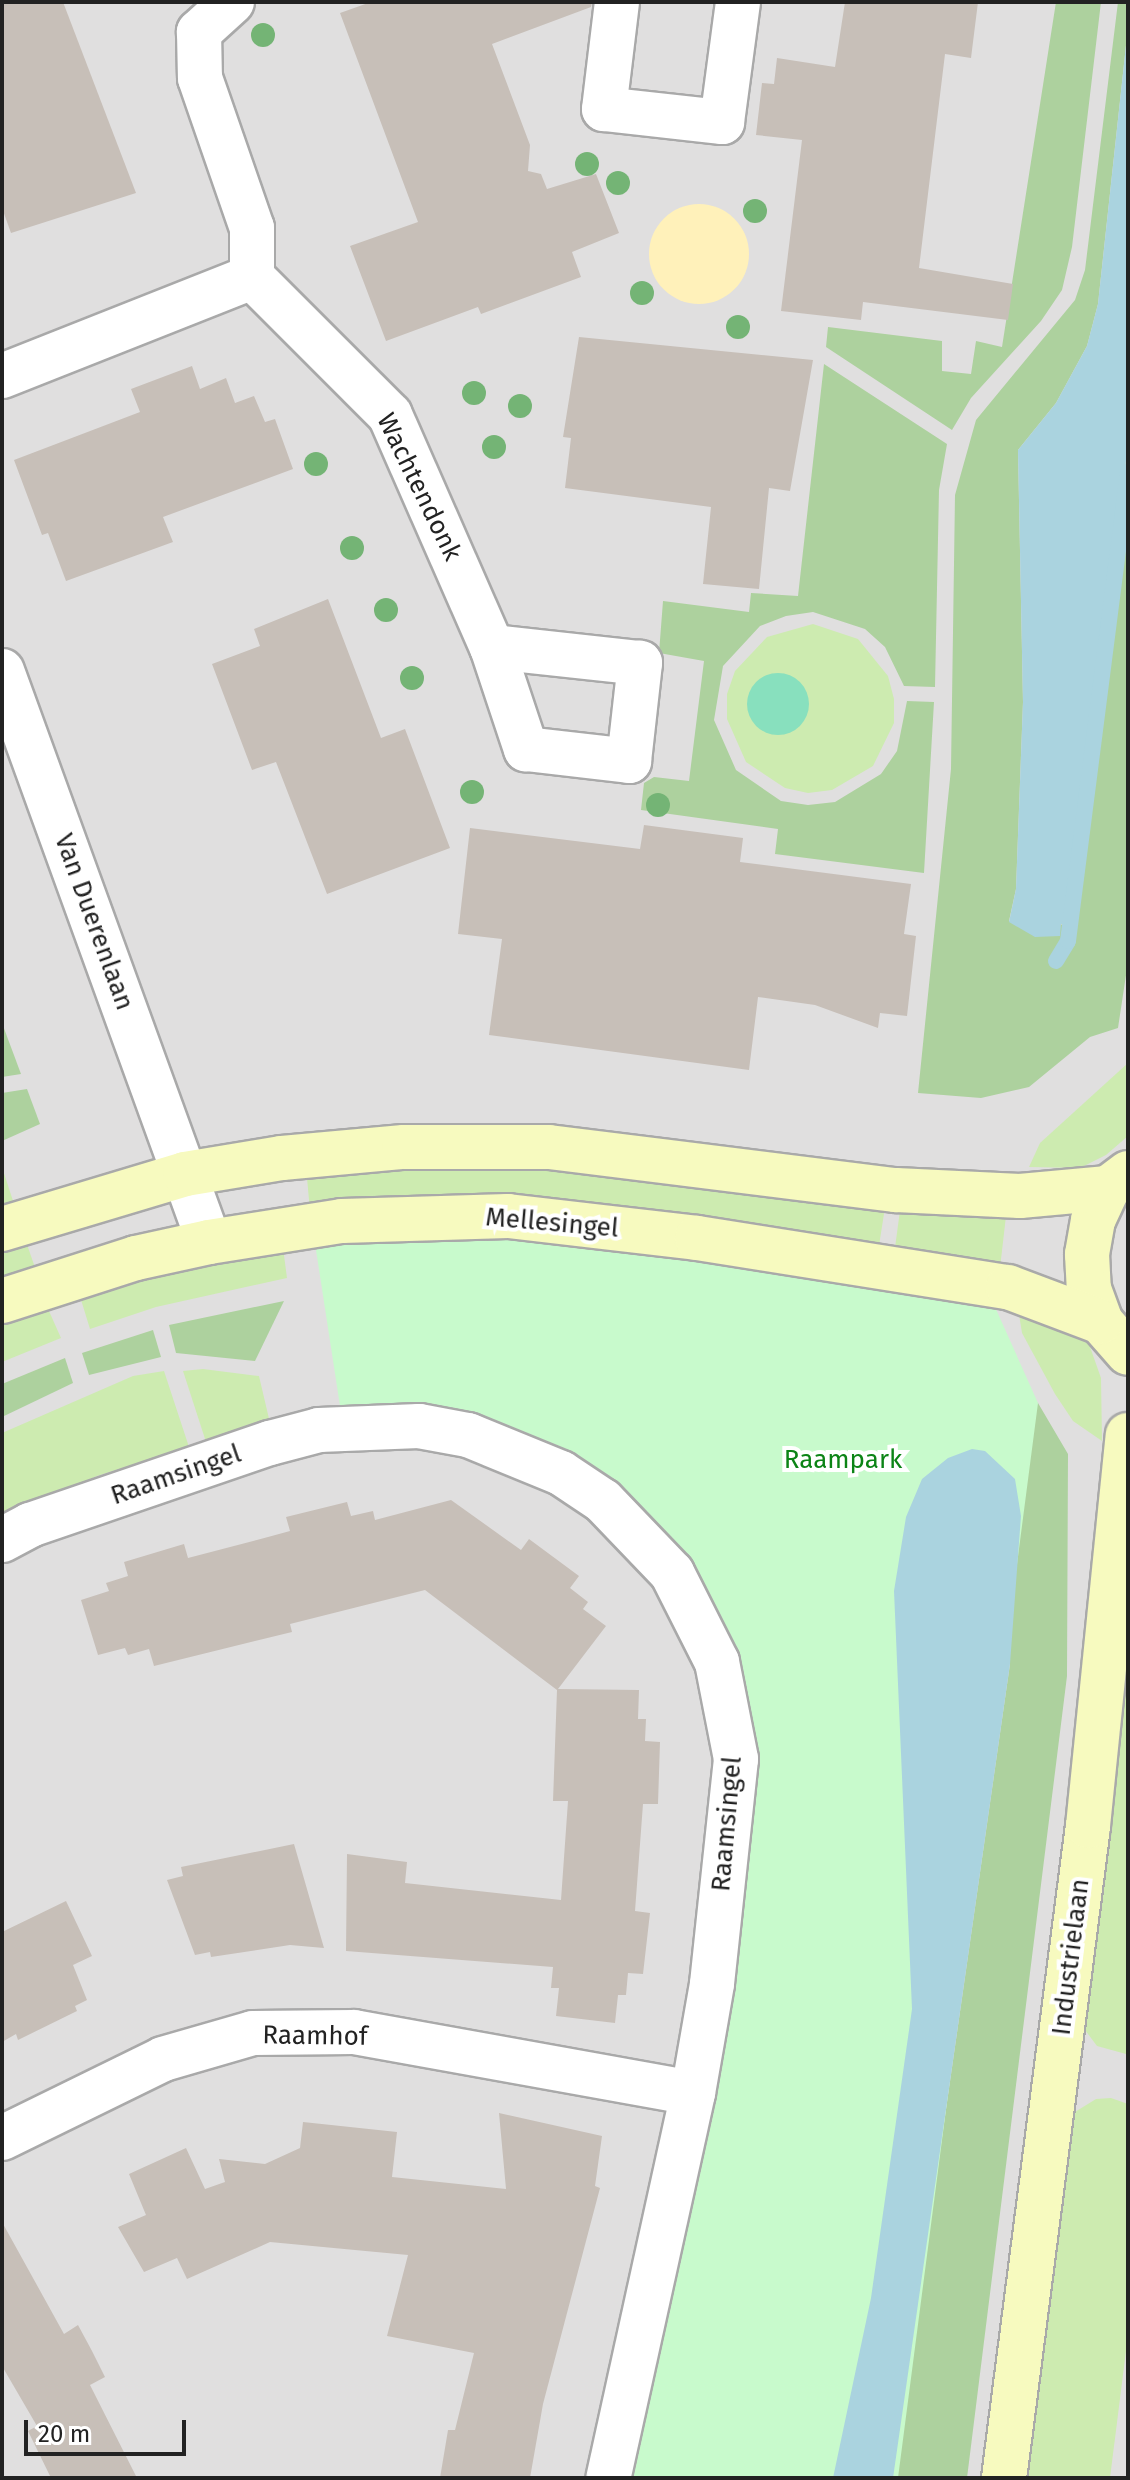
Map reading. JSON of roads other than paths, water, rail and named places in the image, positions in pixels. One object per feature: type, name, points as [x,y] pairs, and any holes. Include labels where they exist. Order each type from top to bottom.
[{"type":"street","points":[[2,376],[252,277],[252,228],[200,78],[199,32],[232,2]]},
{"type":"street","points":[[617,2],[604,109],[722,122],[738,2]]},
{"type":"street","name":"Wachtendonk","points":[[252,277],[390,415],[492,647]]},
{"type":"street","name":"Van Duerenlaan","points":[[2,671],[209,1242]]},
{"type":"street","points":[[2,1229],[185,1174],[390,1148],[549,1147],[896,1190],[1020,1196],[1118,1180]]},
{"type":"street","points":[[1115,1338],[1089,1289],[1087,1254],[1093,1220],[1118,1180]]},
{"type":"street","name":"Mellesingel","points":[[2,1301],[136,1258],[209,1242],[342,1221],[508,1216],[697,1238],[1008,1287],[1115,1338]]},
{"type":"street","name":"Raamsingel","points":[[2,1540],[30,1525],[270,1443],[368,1424],[468,1435],[550,1467],[603,1501],[672,1573],[697,1615],[730,1709],[736,1759],[712,1984],[693,2093],[608,2478]]},
{"type":"street","name":"Industrielaan","points":[[1004,2478],[1092,1797],[1128,1435]]},
{"type":"street","name":"Raamhof","points":[[2,2138],[163,2059],[253,2033],[354,2032],[693,2093]]},
{"type":"water","points":[[1128,27],[1128,445],[1068,925],[1061,924],[1060,936],[1035,937],[1009,922],[1016,889],[1023,702],[1018,450],[1056,403],[1087,346],[1098,304]]},
{"type":"water","points":[[972,1449],[985,1451],[1015,1479],[1021,1516],[1010,1664],[893,2478],[833,2478],[871,2298],[912,2009],[894,1591],[906,1517],[922,1479],[948,1458]]},
{"type":"waterway","points":[[1056,961],[1068,941],[1128,472]]},
{"type":"park label","name":"Raampark","points":[[843,1460]]}]
